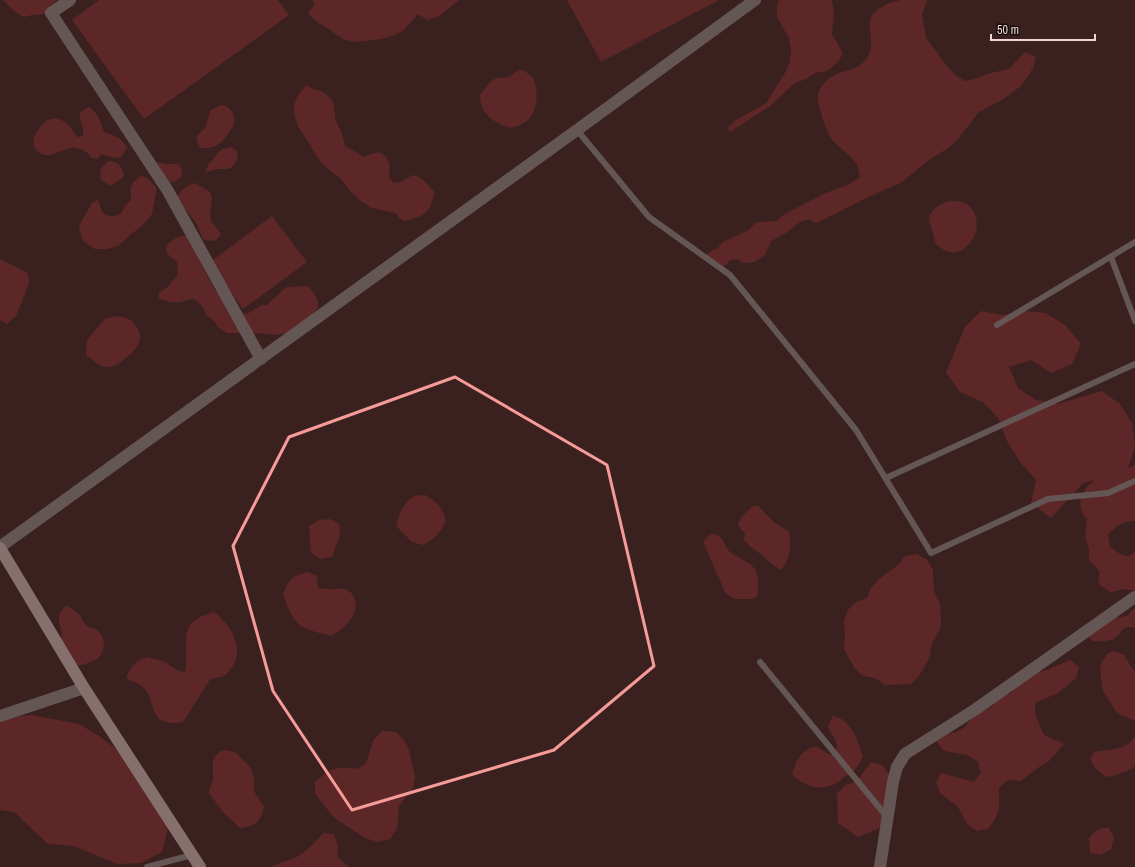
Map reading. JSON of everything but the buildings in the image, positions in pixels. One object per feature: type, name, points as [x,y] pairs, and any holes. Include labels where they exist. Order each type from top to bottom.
[{"type":"street","points":[[70,0],[51,13],[168,191],[261,359]]},
{"type":"street","points":[[200,867],[84,688],[0,547],[578,130],[755,0]]},
{"type":"street","points":[[880,867],[893,782],[897,767],[905,754],[976,709],[1135,597]]},
{"type":"street","points":[[0,716],[84,688]]},
{"type":"lane","points":[[578,130],[649,217],[730,275],[856,430],[931,553],[1048,498],[1108,493],[1135,481]]},
{"type":"lane","points":[[997,325],[1135,242]]},
{"type":"lane","points":[[1111,257],[1135,321]]},
{"type":"lane","points":[[886,478],[1135,364]]},
{"type":"lane","points":[[760,662],[888,818]]},
{"type":"lane","points":[[147,867],[192,855]]},
{"type":"highlighted area","points":[[455,377],[607,465],[654,666],[554,750],[352,810],[273,691],[233,546],[289,437]]},
{"type":"shaded area","points":[[3,0],[56,0],[46,14],[24,17],[14,11]]},
{"type":"shaded area","points":[[99,0],[278,0],[289,15],[144,119],[72,20]]},
{"type":"shaded area","points":[[312,0],[459,0],[439,16],[428,20],[418,14],[403,31],[392,36],[356,42],[345,40],[316,21],[308,13],[315,4]]},
{"type":"shaded area","points":[[567,0],[719,0],[601,62]]},
{"type":"shaded area","points":[[779,0],[832,0],[834,13],[832,35],[843,54],[836,64],[827,71],[815,73],[806,79],[795,83],[770,106],[730,132],[727,128],[736,120],[766,103],[785,73],[790,62],[791,50],[789,38],[777,17],[777,5]]},
{"type":"shaded area","points":[[901,0],[928,0],[922,14],[926,38],[955,75],[965,81],[1009,69],[1025,52],[1036,57],[1033,68],[1021,86],[1002,100],[979,112],[957,140],[902,182],[819,222],[816,223],[809,219],[800,222],[786,233],[771,241],[765,255],[754,262],[742,263],[738,259],[731,260],[722,268],[706,256],[709,252],[718,248],[723,242],[749,230],[758,222],[777,221],[787,213],[823,194],[845,186],[860,178],[856,163],[833,141],[828,133],[818,102],[818,93],[823,84],[835,75],[857,67],[863,62],[868,56],[870,50],[870,24],[873,15],[876,11],[886,5]]},
{"type":"shaded area","points":[[519,70],[525,71],[534,79],[537,98],[536,105],[534,111],[526,121],[517,126],[505,126],[493,120],[484,111],[480,95],[491,81],[497,78],[509,77]]},
{"type":"shaded area","points":[[307,85],[323,92],[332,100],[335,119],[342,134],[345,146],[364,157],[373,153],[379,153],[385,156],[390,168],[389,178],[393,182],[398,183],[413,175],[420,178],[427,184],[434,192],[431,205],[425,213],[404,221],[399,218],[396,213],[372,208],[362,202],[351,192],[340,178],[321,163],[298,126],[294,114],[296,99]]},
{"type":"shaded area","points":[[221,105],[231,110],[235,121],[234,124],[226,136],[216,146],[210,148],[200,148],[197,136],[206,126],[211,110]]},
{"type":"shaded area","points":[[90,107],[98,116],[104,132],[120,139],[127,147],[121,157],[116,158],[101,154],[98,159],[92,158],[83,150],[77,148],[66,149],[52,154],[43,155],[35,148],[34,140],[37,131],[44,123],[51,119],[62,120],[69,126],[77,137],[83,136],[80,113]]},
{"type":"shaded area","points":[[231,147],[236,150],[238,155],[234,165],[229,169],[217,169],[205,172],[209,163],[219,152],[223,149]]},
{"type":"shaded area","points":[[108,161],[119,165],[124,175],[111,186],[101,180],[100,170]]},
{"type":"shaded area","points":[[156,162],[178,164],[182,171],[181,176],[176,181],[169,183]]},
{"type":"shaded area","points":[[142,176],[147,178],[156,187],[156,192],[152,214],[141,227],[118,246],[107,249],[95,249],[84,242],[79,230],[80,224],[92,203],[97,200],[104,214],[115,216],[121,214],[125,206],[131,200],[131,188],[133,183]]},
{"type":"shaded area","points":[[195,183],[210,192],[212,198],[210,215],[211,221],[221,234],[213,241],[202,238],[197,224],[179,200],[178,196],[181,191]]},
{"type":"shaded area","points":[[949,201],[967,204],[971,208],[976,218],[977,224],[975,235],[966,247],[958,252],[946,251],[936,245],[929,221],[933,210],[942,203]]},
{"type":"shaded area","points":[[272,216],[307,262],[243,309],[209,263]]},
{"type":"shaded area","points":[[184,235],[189,236],[203,268],[215,290],[241,313],[247,314],[262,305],[267,305],[285,288],[290,287],[308,286],[318,301],[318,308],[311,318],[286,333],[274,335],[257,333],[227,333],[218,327],[215,322],[206,315],[201,305],[192,298],[176,302],[159,298],[158,293],[168,287],[178,274],[177,262],[167,253],[167,246],[174,239]]},
{"type":"shaded area","points":[[0,259],[28,273],[29,284],[16,316],[7,324],[0,320]]},
{"type":"shaded area","points":[[981,311],[1002,315],[1025,311],[1046,313],[1065,325],[1081,344],[1072,364],[1051,373],[1031,360],[1009,367],[1018,388],[1036,400],[1058,404],[1102,391],[1120,404],[1132,423],[1135,447],[1128,468],[1135,465],[1135,521],[1120,525],[1113,529],[1108,535],[1110,547],[1122,555],[1125,556],[1135,552],[1135,591],[1123,589],[1110,592],[1100,585],[1098,579],[1100,573],[1089,560],[1089,548],[1085,537],[1087,519],[1082,511],[1081,497],[1085,489],[1094,480],[1083,483],[1051,518],[1031,503],[1036,480],[1020,462],[1007,441],[999,419],[983,402],[960,392],[946,372],[965,327]]},
{"type":"shaded area","points":[[118,316],[124,317],[133,322],[139,332],[139,342],[136,348],[119,363],[112,367],[104,367],[86,355],[87,340],[107,318]]},
{"type":"shaded area","points":[[425,495],[438,505],[446,520],[437,535],[423,545],[412,542],[396,526],[400,513],[408,501],[415,496]]},
{"type":"shaded area","points":[[753,506],[758,506],[774,522],[789,532],[790,552],[787,561],[781,570],[750,546],[744,539],[745,533],[740,528],[738,523],[744,514]]},
{"type":"shaded area","points":[[330,519],[339,524],[340,535],[332,557],[320,559],[311,553],[309,526],[319,520]]},
{"type":"shaded area","points":[[710,534],[715,534],[721,538],[730,552],[752,565],[757,574],[758,580],[757,596],[752,599],[734,599],[725,592],[703,542]]},
{"type":"shaded area","points":[[917,554],[927,560],[933,570],[934,592],[940,603],[941,626],[931,646],[930,657],[919,676],[911,684],[885,685],[875,678],[863,676],[855,669],[844,649],[844,621],[848,610],[856,602],[867,598],[871,588],[879,579],[898,565],[905,556]]},
{"type":"shaded area","points":[[307,572],[317,576],[318,588],[341,588],[350,591],[355,602],[356,608],[351,619],[342,629],[332,636],[312,631],[300,625],[291,614],[283,595],[291,580]]},
{"type":"shaded area","points":[[66,606],[76,612],[86,625],[100,633],[104,644],[101,655],[98,658],[78,666],[61,640],[62,633],[59,616],[61,611]]},
{"type":"shaded area","points":[[1135,608],[1135,628],[1125,628],[1116,637],[1109,641],[1093,641],[1088,637],[1104,616],[1122,617],[1128,615]]},
{"type":"shaded area","points":[[214,612],[230,629],[234,636],[237,652],[236,659],[227,673],[222,677],[213,678],[209,681],[183,722],[170,723],[163,721],[156,714],[150,698],[143,687],[126,678],[132,667],[137,662],[149,657],[163,661],[177,670],[185,672],[186,636],[190,625],[193,621]]},
{"type":"shaded area","points":[[1114,651],[1124,655],[1135,671],[1135,721],[1116,712],[1103,691],[1100,668],[1108,653]]},
{"type":"shaded area","points":[[1070,660],[1079,667],[1076,678],[1058,693],[1035,703],[1035,714],[1044,735],[1064,744],[1049,761],[1021,781],[1009,780],[999,787],[998,810],[995,819],[988,829],[977,831],[967,824],[958,807],[940,793],[936,783],[941,773],[974,782],[981,773],[978,762],[968,755],[944,751],[936,741],[944,733],[955,733],[965,727],[972,718],[992,706],[1000,697],[1011,693],[1017,683],[1027,676]]},
{"type":"shaded area","points":[[31,715],[79,724],[99,736],[116,749],[133,766],[168,828],[162,852],[141,863],[117,864],[74,846],[48,844],[14,812],[0,810],[0,718]]},
{"type":"shaded area","points":[[833,716],[839,718],[849,726],[856,738],[863,757],[854,771],[837,783],[823,787],[811,786],[796,778],[792,774],[800,756],[806,750],[816,746],[830,755],[836,753],[837,744],[828,726]]},
{"type":"shaded area","points":[[382,731],[396,732],[404,740],[409,750],[415,777],[413,788],[399,806],[397,829],[390,839],[378,842],[365,838],[333,817],[315,793],[315,782],[334,769],[357,769],[366,763],[374,739]]},
{"type":"shaded area","points":[[1135,736],[1135,766],[1126,772],[1109,777],[1103,775],[1097,770],[1091,760],[1091,757],[1095,752],[1116,749],[1124,746]]},
{"type":"shaded area","points":[[223,750],[235,752],[249,766],[252,772],[254,778],[254,790],[264,806],[262,816],[254,825],[240,828],[223,812],[209,793],[213,780],[213,763],[218,753]]},
{"type":"shaded area","points":[[871,762],[882,765],[889,774],[891,797],[885,819],[879,828],[858,837],[838,823],[837,794],[845,785],[857,781]]},
{"type":"shaded area","points":[[1108,827],[1114,838],[1111,849],[1101,855],[1090,853],[1089,838],[1097,830]]},
{"type":"shaded area","points":[[323,833],[334,834],[338,846],[337,856],[350,867],[272,867],[299,856]]}]
